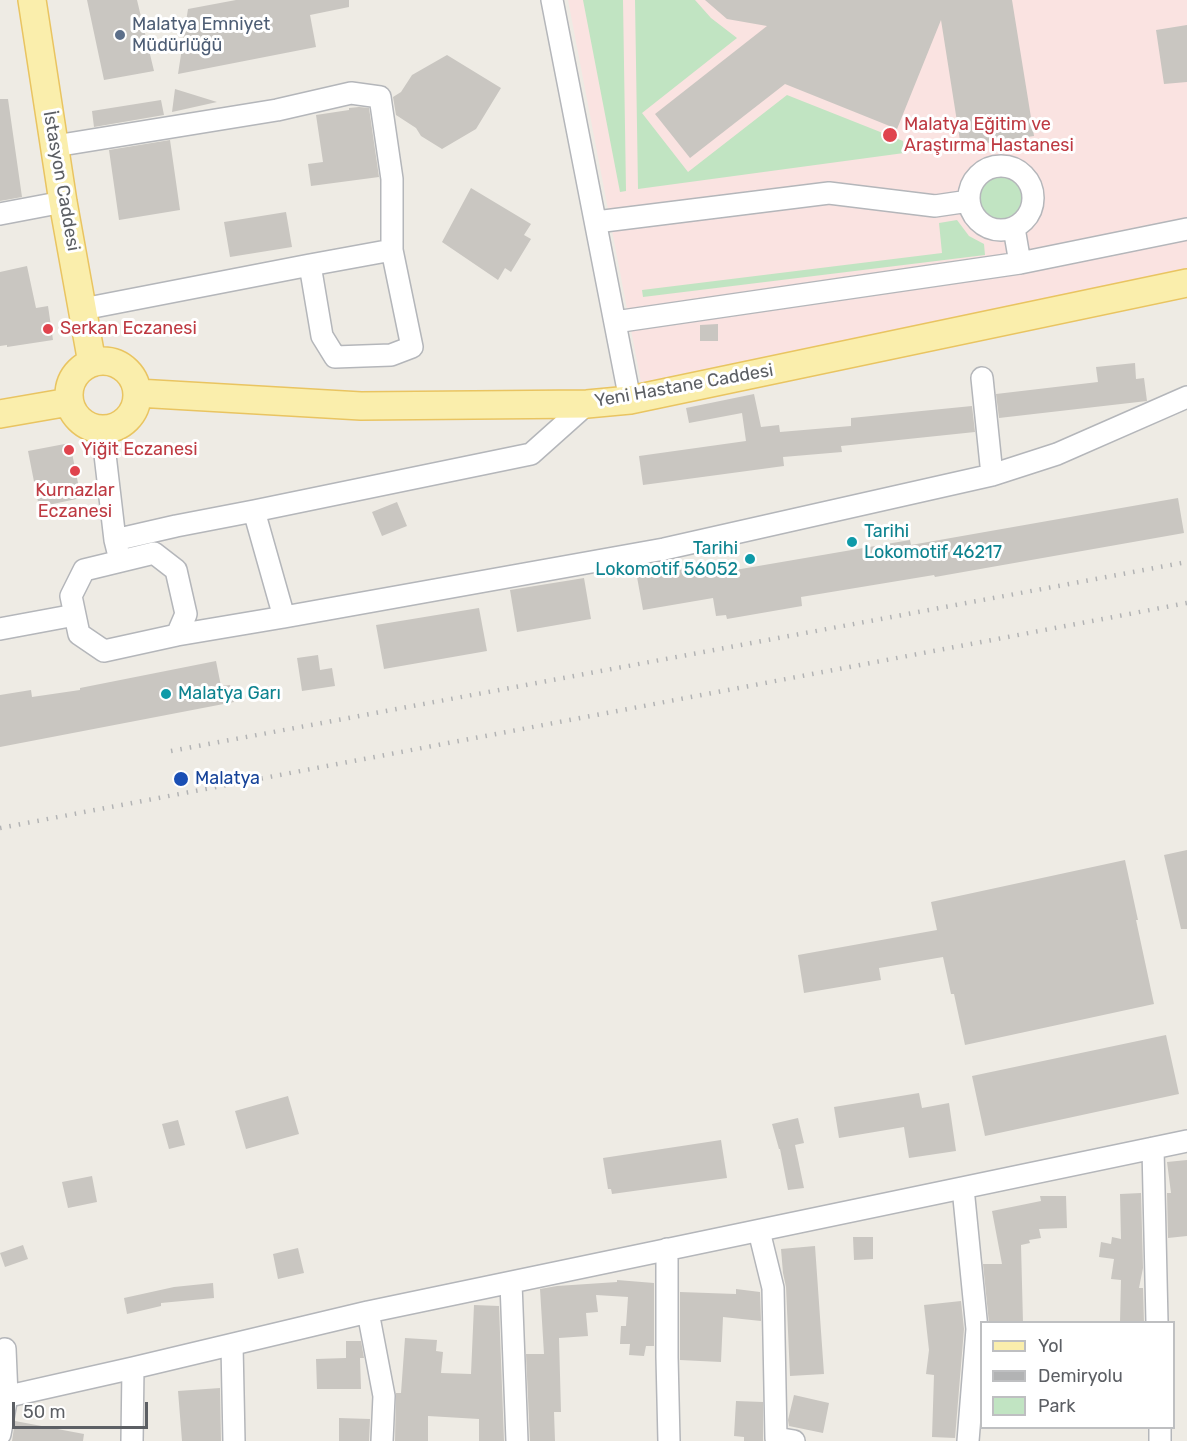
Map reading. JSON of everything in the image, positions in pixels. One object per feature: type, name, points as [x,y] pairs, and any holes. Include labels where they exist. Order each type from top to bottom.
[{"type":"main road","name":"İstasyon Caddesi","points":[[32,0],[63,202],[92,363]]},
{"type":"main road","name":"Yeni Hastane Caddesi","points":[[137,393],[361,406],[587,404],[630,400],[1187,283]]},
{"type":"main road","points":[[99,361],[110,361],[129,372],[135,382],[137,393],[136,404],[131,414],[123,422],[102,429],[91,427],[81,421],[73,412],[69,402],[72,380],[79,370],[99,361]]},
{"type":"main road","points":[[0,414],[69,402]]},
{"type":"street","points":[[552,0],[630,400]]},
{"type":"street","points":[[55,146],[277,110],[351,93],[380,97],[392,179],[392,250],[412,347],[391,355],[335,357],[322,336],[310,265]]},
{"type":"street","points":[[1003,165],[1023,173],[1034,192],[1034,203],[1030,213],[1023,222],[1004,231],[984,226],[976,219],[969,201],[974,180],[982,172],[1003,165]]},
{"type":"street","points":[[596,222],[830,193],[935,206],[969,201]]},
{"type":"street","points":[[0,214],[63,202]]},
{"type":"street","points":[[1014,228],[1020,263]]},
{"type":"street","points":[[615,322],[1020,263],[1187,229]]},
{"type":"street","points":[[83,309],[392,250]]},
{"type":"street","points":[[981,378],[992,475]]},
{"type":"street","points":[[177,635],[186,614],[176,570],[154,554],[84,570],[71,596],[79,634],[104,651],[177,635],[664,549],[992,475],[1057,454],[1187,397]]},
{"type":"street","points":[[115,540],[531,454],[587,404]]},
{"type":"street","points":[[102,429],[115,540],[120,562]]},
{"type":"street","points":[[254,511],[284,617]]},
{"type":"street","points":[[0,629],[75,615]]},
{"type":"street","points":[[4,1397],[368,1312],[1187,1140]]},
{"type":"street","points":[[1153,1148],[1157,1321]]},
{"type":"street","points":[[963,1188],[978,1329],[968,1441]]},
{"type":"street","points":[[759,1231],[773,1288],[782,1440]]},
{"type":"street","points":[[667,1249],[669,1441]]},
{"type":"street","points":[[511,1282],[517,1441]]},
{"type":"street","points":[[368,1312],[384,1396],[382,1441]]},
{"type":"street","points":[[232,1345],[234,1441]]},
{"type":"street","points":[[0,1434],[4,1397],[5,1349]]},
{"type":"street","points":[[132,1441],[133,1368]]},
{"type":"shaded area","name":"Malatya Eğitim ve Araştırma Hastanesi","points":[[568,0],[1187,0],[1187,269],[641,382]]},
{"type":"green space","points":[[583,0],[623,0],[626,191],[620,192]]},
{"type":"green space","points":[[635,0],[695,0],[711,18],[737,38],[642,113],[688,172],[787,95],[903,141],[904,153],[638,189]]},
{"type":"green space","points":[[1004,174],[1017,181],[1023,189],[1023,209],[1017,217],[1009,223],[994,224],[981,217],[975,209],[974,194],[981,181],[989,175]]},
{"type":"green space","points":[[957,220],[969,236],[984,244],[985,255],[643,297],[642,290],[942,253],[939,223]]},
{"type":"building","name":"Malatya Emniyet Müdürlüğü","points":[[87,0],[137,0],[154,71],[104,80]]},
{"type":"building","points":[[236,0],[349,0],[349,7],[310,15],[316,47],[178,74],[188,9]]},
{"type":"building","points":[[705,0],[1012,0],[1034,136],[961,147],[941,20],[897,129],[785,84],[690,158],[655,114],[767,26],[727,19]]},
{"type":"building","points":[[1187,25],[1187,82],[1164,84],[1156,30]]},
{"type":"building","points":[[447,55],[501,88],[476,129],[442,149],[421,136],[416,128],[396,115],[393,97],[401,92],[412,75]]},
{"type":"building","points":[[175,89],[217,102],[172,112]]},
{"type":"building","points":[[0,99],[8,99],[22,197],[0,201]]},
{"type":"building","points":[[161,100],[164,115],[94,127],[92,111]]},
{"type":"building","points":[[359,107],[369,108],[379,177],[311,186],[308,164],[323,162],[316,115]]},
{"type":"building","points":[[170,140],[180,210],[119,220],[109,150]]},
{"type":"building","points":[[471,188],[531,224],[524,235],[531,239],[511,272],[505,268],[498,280],[442,242]]},
{"type":"building","points":[[286,212],[292,247],[230,257],[224,222]]},
{"type":"building","points":[[27,266],[36,308],[48,306],[53,340],[0,346],[0,272]]},
{"type":"building","points":[[718,324],[718,341],[700,341],[700,325]]},
{"type":"building","points":[[1135,363],[1136,379],[1144,378],[1147,401],[999,418],[996,394],[1098,382],[1096,367]]},
{"type":"building","points":[[754,394],[761,427],[779,425],[780,432],[851,426],[851,418],[972,406],[975,432],[841,446],[842,452],[783,457],[784,466],[643,485],[639,456],[746,441],[742,413],[689,423],[686,408]]},
{"type":"building","points":[[70,443],[81,498],[39,507],[28,451]]},
{"type":"building","points":[[1178,498],[1184,533],[935,577],[934,575],[801,597],[802,606],[727,619],[726,615],[716,616],[713,598],[643,610],[637,577],[698,567],[700,576],[910,540],[911,545]]},
{"type":"building","points":[[397,502],[407,526],[382,536],[372,512]]},
{"type":"building","points":[[584,578],[591,619],[517,632],[510,590]]},
{"type":"building","points":[[479,608],[487,651],[384,669],[376,625]]},
{"type":"building","points":[[318,655],[320,670],[332,668],[335,686],[302,691],[297,658]]},
{"type":"building","points":[[216,661],[221,686],[230,685],[234,702],[0,747],[0,695],[31,690],[32,697],[80,690],[80,688]]},
{"type":"building","points":[[1187,850],[1187,929],[1181,929],[1164,855]]},
{"type":"building","points":[[1125,860],[1154,1004],[965,1045],[943,957],[879,968],[881,980],[804,993],[798,955],[937,930],[931,902]]},
{"type":"building","points":[[1166,1035],[1179,1094],[985,1136],[972,1076]]},
{"type":"building","points":[[919,1093],[922,1108],[949,1103],[956,1151],[909,1158],[904,1127],[839,1138],[834,1107]]},
{"type":"building","points":[[288,1096],[299,1134],[246,1149],[235,1111]]},
{"type":"building","points":[[798,1118],[804,1143],[795,1145],[804,1188],[788,1190],[780,1149],[772,1124]]},
{"type":"building","points":[[178,1120],[185,1145],[169,1149],[162,1124]]},
{"type":"building","points":[[721,1140],[727,1178],[612,1194],[611,1189],[608,1189],[603,1158]]},
{"type":"building","points":[[1187,1160],[1187,1236],[1168,1238],[1167,1193],[1171,1193],[1167,1162]]},
{"type":"building","points":[[92,1176],[97,1202],[68,1208],[62,1182]]},
{"type":"building","points":[[1141,1193],[1143,1268],[1139,1288],[1143,1288],[1144,1321],[1120,1321],[1121,1280],[1111,1279],[1114,1259],[1099,1257],[1101,1242],[1111,1244],[1112,1237],[1121,1239],[1120,1194]]},
{"type":"building","points":[[1040,1196],[1066,1196],[1067,1228],[1039,1229],[1041,1238],[1029,1240],[1030,1243],[1021,1245],[1023,1321],[989,1321],[983,1264],[1002,1264],[992,1211],[1041,1201]]},
{"type":"building","points":[[853,1237],[873,1237],[873,1259],[854,1260]]},
{"type":"building","points":[[23,1245],[28,1259],[5,1267],[0,1253]]},
{"type":"building","points":[[815,1246],[824,1374],[790,1376],[786,1287],[781,1249]]},
{"type":"building","points":[[298,1248],[304,1273],[278,1279],[273,1254]]},
{"type":"building","points":[[617,1280],[654,1283],[654,1346],[646,1346],[644,1356],[629,1355],[630,1344],[620,1344],[621,1326],[626,1326],[628,1297],[596,1295],[598,1312],[586,1313],[588,1336],[559,1338],[561,1412],[554,1412],[555,1441],[530,1441],[526,1354],[544,1354],[540,1289],[617,1282]]},
{"type":"building","points":[[213,1283],[214,1298],[161,1303],[161,1306],[127,1314],[124,1298],[174,1287]]},
{"type":"building","points":[[736,1289],[760,1292],[761,1321],[723,1317],[721,1362],[680,1360],[680,1292],[736,1294]]},
{"type":"building","points":[[961,1301],[964,1329],[955,1438],[932,1437],[934,1375],[926,1374],[929,1350],[924,1305]]},
{"type":"building","points":[[474,1305],[499,1306],[504,1441],[479,1441],[479,1419],[428,1416],[428,1441],[395,1441],[396,1393],[401,1393],[405,1338],[437,1340],[436,1351],[443,1352],[441,1373],[471,1374]]},
{"type":"building","points":[[346,1341],[361,1341],[364,1358],[360,1358],[361,1389],[317,1389],[316,1359],[346,1358]]},
{"type":"building","points":[[220,1388],[221,1441],[182,1441],[178,1391]]},
{"type":"building","points":[[794,1395],[829,1403],[823,1433],[789,1426],[788,1420]]},
{"type":"building","points":[[736,1401],[763,1402],[763,1441],[744,1441],[744,1437],[734,1436]]},
{"type":"building","points":[[339,1418],[370,1419],[369,1441],[339,1441]]},
{"type":"building","points":[[15,1421],[84,1434],[83,1441],[12,1441]]},
{"type":"railway","points":[[171,751],[1187,562]]},
{"type":"railway","points":[[0,828],[1187,603]]},
{"type":"place","name":"Malatya Emniyet Müdürlüğü","points":[[120,35]]},
{"type":"place","name":"Malatya Eğitim ve Araştırma Hastanesi","points":[[890,135]]},
{"type":"place","name":"Serkan Eczanesi","points":[[48,329]]},
{"type":"place","name":"Yiğit Eczanesi","points":[[69,450]]},
{"type":"place","name":"Kurnazlar Eczanesi","points":[[75,471]]},
{"type":"place","name":"Tarihi Lokomotif 46217","points":[[852,542]]},
{"type":"place","name":"Tarihi Lokomotif 56052","points":[[750,559]]},
{"type":"place","name":"Malatya Garı","points":[[166,694]]},
{"type":"place","name":"Malatya","points":[[181,779]]}]
